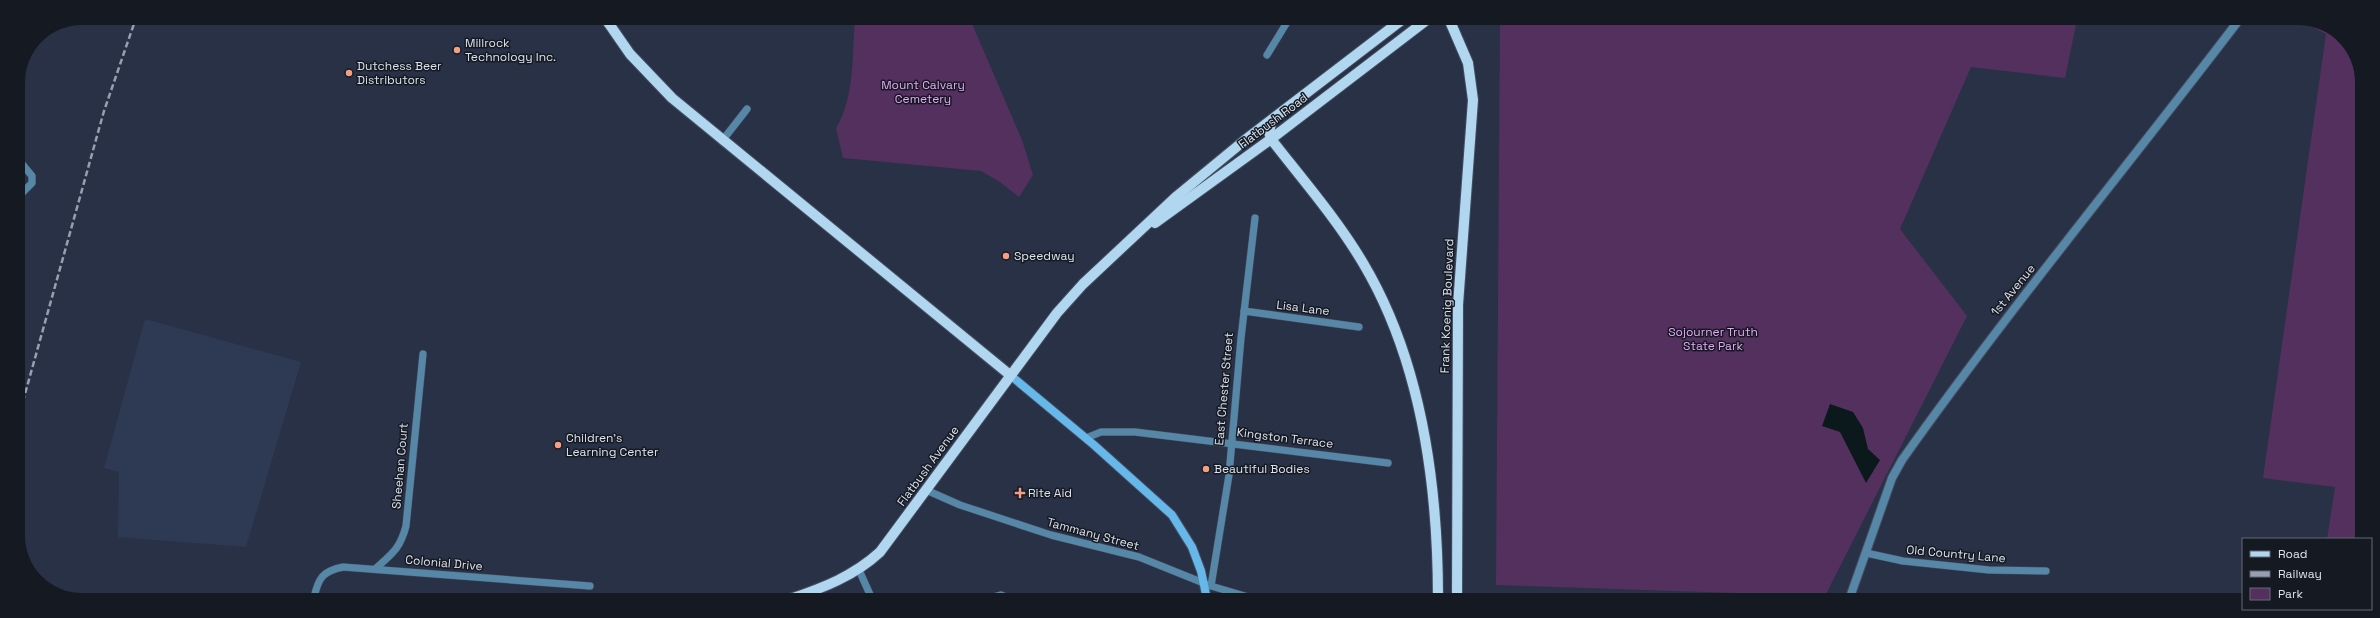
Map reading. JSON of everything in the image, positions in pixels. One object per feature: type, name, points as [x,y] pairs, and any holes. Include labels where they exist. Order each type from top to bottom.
[{"type":"main road","points":[[610,25],[630,54],[652,79],[722,141],[1010,375]]},
{"type":"main road","name":"Flatbush Road","points":[[1057,313],[1083,284],[1177,196],[1272,120],[1395,25]]},
{"type":"main road","name":"Flatbush Road","points":[[1131,240],[1271,138],[1420,25]]},
{"type":"main road","name":"Frank Koenig Boulevard","points":[[1452,25],[1468,63],[1473,100],[1458,305],[1457,593]]},
{"type":"main road","points":[[1272,120],[1269,132],[1271,138],[1338,225],[1363,262],[1384,302],[1400,344],[1418,410],[1430,476],[1437,539],[1438,593]]},
{"type":"main road","name":"Flatbush Avenue","points":[[806,593],[835,582],[859,570],[888,542],[1057,313]]},
{"type":"main road","name":"East Chester Street","points":[[1010,375],[1086,438],[1172,515],[1192,547],[1208,585],[1207,593]]},
{"type":"street","points":[[1267,55],[1285,25]]},
{"type":"street","name":"1st Avenue","points":[[1852,593],[1892,478],[1902,460],[2008,315],[2154,132],[2235,25]]},
{"type":"street","points":[[722,141],[748,109]]},
{"type":"street","points":[[25,168],[32,176],[30,185],[25,190]]},
{"type":"street","name":"East Chester Street","points":[[1208,585],[1232,442],[1244,312],[1255,218]]},
{"type":"street","name":"Lisa Lane","points":[[1244,312],[1359,327]]},
{"type":"street","name":"Sheehan Court","points":[[375,569],[395,552],[402,541],[406,526],[423,354]]},
{"type":"street","name":"Kingston Terrace","points":[[1086,438],[1101,432],[1119,431],[1232,442],[1388,463]]},
{"type":"street","name":"Tammany Street","points":[[926,490],[960,505],[1051,535],[1139,557],[1208,585],[1235,593]]},
{"type":"street","name":"Old Country Lane","points":[[1866,553],[1903,561],[1989,570],[2046,571]]},
{"type":"street","name":"Colonial Drive","points":[[316,593],[322,577],[330,570],[343,567],[590,586]]},
{"type":"street","points":[[859,570],[869,593]]},
{"type":"shaded area","points":[[145,319],[301,362],[246,547],[118,537],[119,472],[104,468]]},
{"type":"shaded area","points":[[1830,404],[1853,412],[1863,428],[1868,449],[1880,460],[1866,483],[1840,432],[1822,426]]},
{"type":"green space","name":"Mount Calvary Cemetery","points":[[855,25],[973,25],[1022,140],[1033,175],[1019,197],[1000,182],[981,171],[843,158],[836,128],[847,103],[853,61]]},
{"type":"green space","name":"Sojourner Truth State Park","points":[[1500,25],[2076,25],[2065,78],[1971,67],[1900,229],[1967,316],[1827,593],[1735,593],[1496,585]]},
{"type":"green space","points":[[2312,27],[2327,33],[2341,44],[2351,60],[2355,78],[2355,538],[2327,538],[2335,487],[2263,478],[2326,34]]},
{"type":"railway","points":[[25,394],[104,111],[134,25]]},
{"type":"place","name":"Millrock Technology Inc.","points":[[457,50]]},
{"type":"place","name":"Dutchess Beer Distributors","points":[[349,73]]},
{"type":"place","name":"Speedway","points":[[1006,256]]},
{"type":"place","name":"Children's Learning Center","points":[[558,445]]},
{"type":"place","name":"Beautiful Bodies","points":[[1206,469]]},
{"type":"place","name":"Rite Aid","points":[[1020,493]]}]
